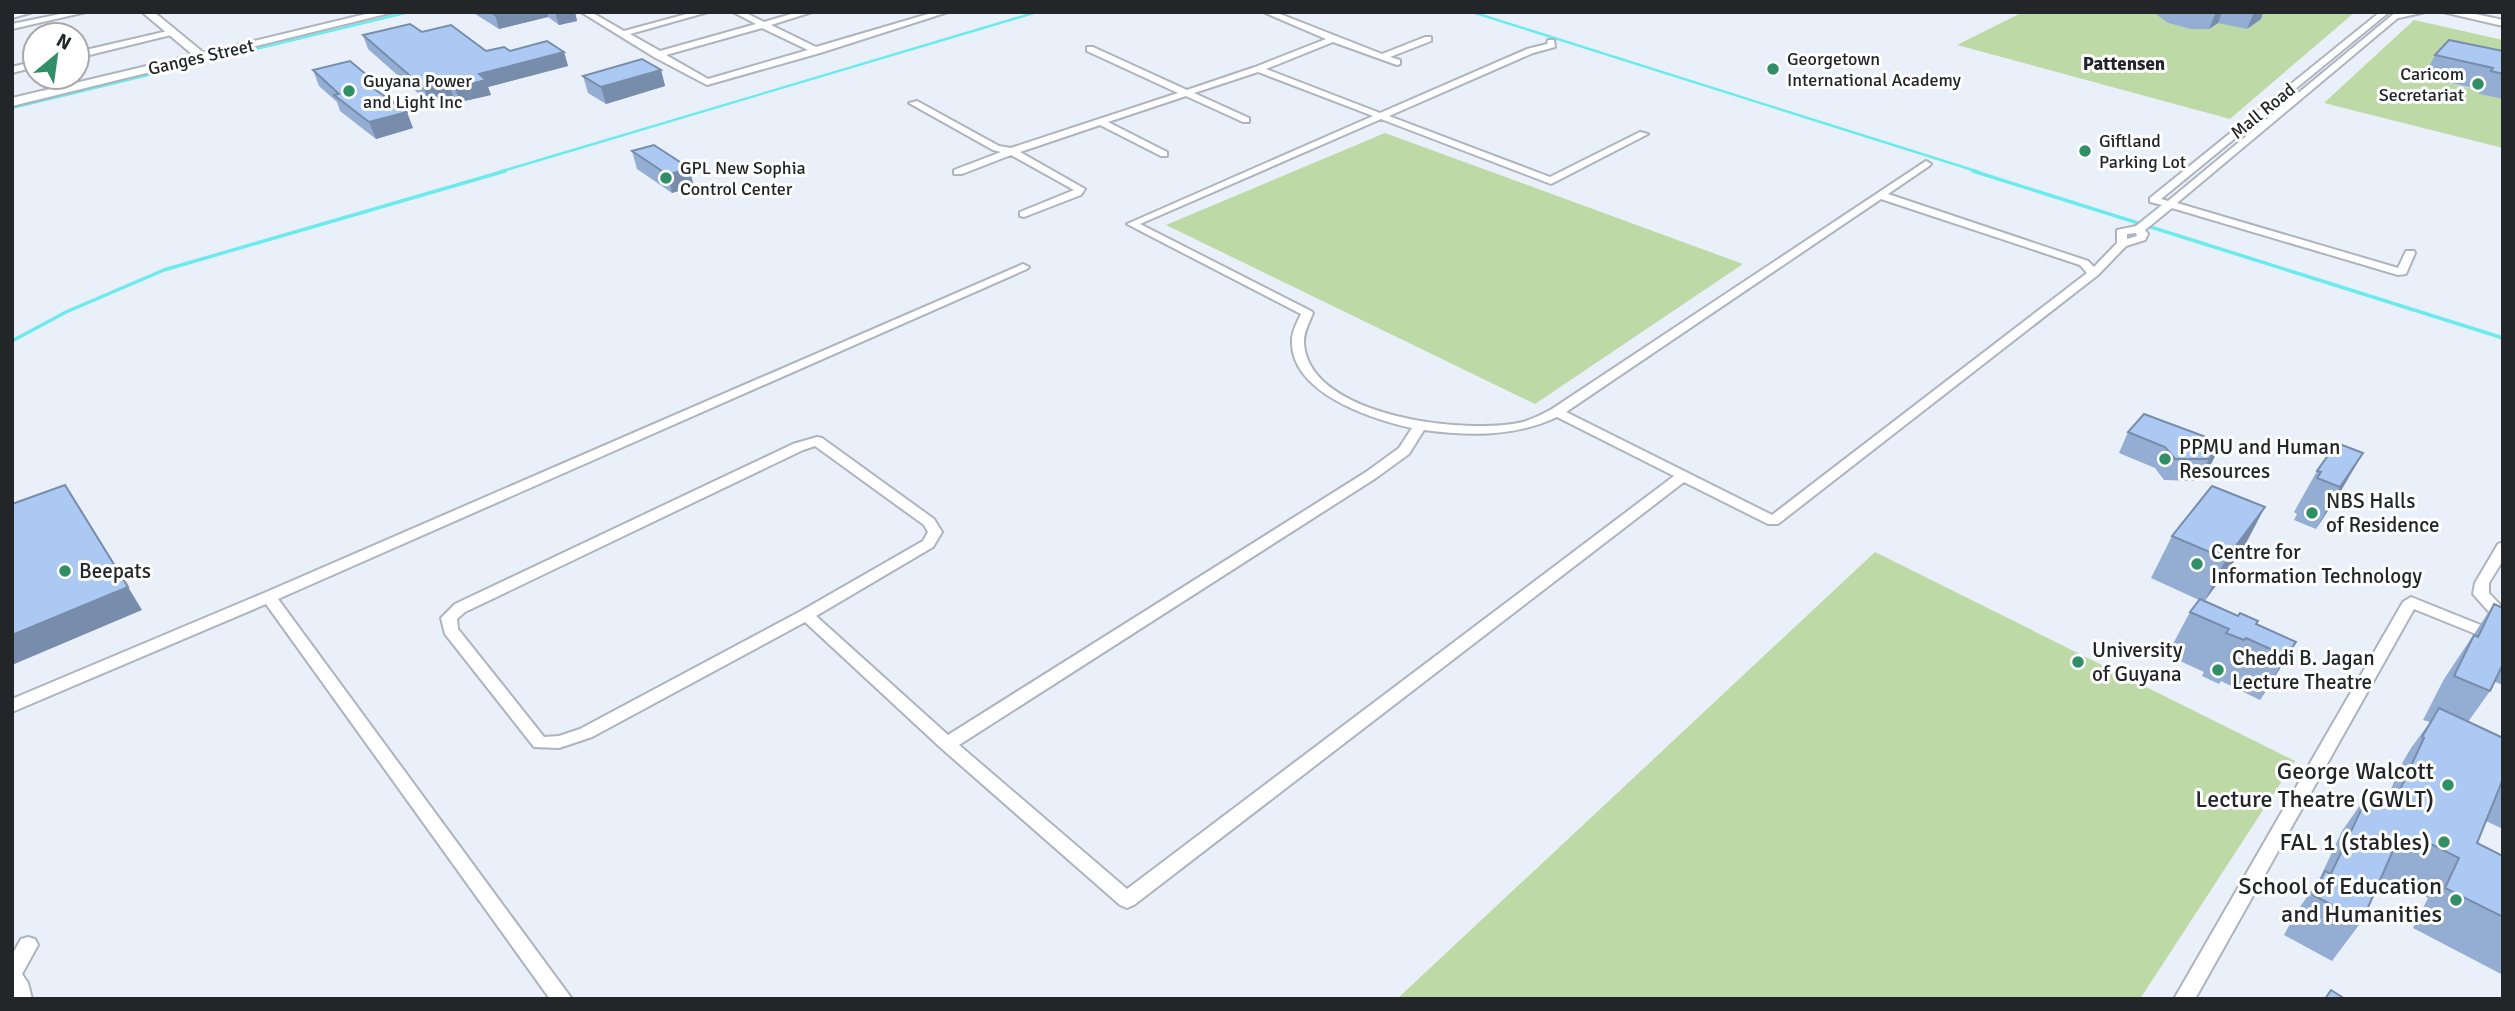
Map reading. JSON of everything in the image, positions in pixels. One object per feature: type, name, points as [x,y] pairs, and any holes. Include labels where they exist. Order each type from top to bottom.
[{"type":"street","points":[[12,16],[29,12]]},
{"type":"street","points":[[20,28],[82,12]]},
{"type":"street","points":[[147,12],[202,57]]},
{"type":"street","name":"Ganges Street","points":[[12,102],[389,12]]},
{"type":"street","points":[[585,12],[707,82],[817,51],[928,14],[944,12]]},
{"type":"street","points":[[621,34],[704,12]]},
{"type":"street","points":[[737,12],[817,51]]},
{"type":"street","points":[[657,55],[808,12]]},
{"type":"street","points":[[1267,12],[1397,62]]},
{"type":"street","name":"Mall Road","points":[[2385,12],[2154,200],[2398,272],[2402,272],[2410,253]]},
{"type":"street","points":[[2400,14],[2420,12]]},
{"type":"street","points":[[2448,12],[2503,21]]},
{"type":"street","points":[[2466,12],[2503,21]]},
{"type":"street","name":"Mall Road","points":[[2169,205],[2400,14]]},
{"type":"street","points":[[91,52],[172,32]]},
{"type":"street","points":[[958,172],[1012,151],[1258,69],[1333,39]]},
{"type":"street","points":[[1384,56],[1429,39]]},
{"type":"street","points":[[1553,41],[1552,45],[1530,51],[1132,225],[1307,313],[1298,340],[1305,367],[1323,388],[1358,409],[1420,426],[1477,429],[1524,426],[1557,412],[1926,164]]},
{"type":"street","points":[[1090,49],[1246,120]]},
{"type":"street","points":[[1258,69],[1551,181],[1643,134]]},
{"type":"street","points":[[914,103],[996,148],[1012,151],[1080,189],[1077,193],[1024,214]]},
{"type":"street","points":[[1101,122],[1164,154]]},
{"type":"street","points":[[1880,195],[2084,263],[2094,273]]},
{"type":"street","points":[[1557,412],[1773,521],[2094,273],[2122,244],[2141,238],[2144,225],[2169,205]]},
{"type":"street","points":[[12,706],[269,597],[1023,267]]},
{"type":"street","points":[[947,744],[1371,475],[1404,451],[1420,426]]},
{"type":"street","points":[[817,441],[929,522],[935,532],[928,544],[806,615],[586,733],[559,742],[540,743],[450,630],[449,618],[460,607],[798,447],[817,441]]},
{"type":"street","points":[[806,615],[947,744],[1127,900],[1683,476]]},
{"type":"street","points":[[2503,547],[2482,583],[2481,594],[2503,618]]},
{"type":"street","points":[[269,597],[562,999]]},
{"type":"street","points":[[2184,999],[2411,602],[2503,639]]},
{"type":"street","points":[[22,999],[18,983],[12,975],[29,945]]},
{"type":"green space","points":[[2023,12],[2164,12],[2168,23],[2190,29],[2209,29],[2206,16],[2247,29],[2260,19],[2232,12],[2355,12],[2230,119],[1957,45]]},
{"type":"green space","points":[[2414,20],[2503,40],[2503,74],[2425,77],[2503,99],[2503,148],[2324,103]]},
{"type":"green space","points":[[1385,133],[1743,264],[1535,404],[1166,225]]},
{"type":"green space","points":[[1875,552],[2295,761],[2140,999],[1397,999]]},
{"type":"building","points":[[410,24],[422,32],[451,25],[486,51],[504,47],[510,51],[547,41],[564,52],[479,74],[486,80],[455,88],[448,81],[424,88],[363,35]]},
{"type":"building","points":[[2449,40],[2503,51],[2503,74],[2491,71],[2493,68],[2435,55]]},
{"type":"building","points":[[642,59],[661,70],[601,87],[583,76]]},
{"type":"building","points":[[350,61],[374,81],[366,83],[407,112],[369,122],[334,95],[339,94],[313,70]]},
{"type":"building","points":[[654,145],[689,168],[668,175],[632,151]]},
{"type":"building","points":[[2144,414],[2222,443],[2209,459],[2175,459],[2165,447],[2128,432]]},
{"type":"building","points":[[2337,443],[2363,453],[2340,487],[2317,478],[2321,472],[2317,471]]},
{"type":"building","name":"Beepats","points":[[65,485],[128,587],[12,635],[12,504]]},
{"type":"building","points":[[2212,486],[2265,507],[2226,559],[2172,536]]},
{"type":"building","points":[[2200,599],[2238,616],[2240,613],[2258,621],[2256,624],[2296,642],[2286,656],[2246,638],[2244,640],[2226,633],[2229,629],[2190,612]]},
{"type":"building","points":[[2494,604],[2503,608],[2503,664],[2490,691],[2454,676],[2474,635],[2478,637]]},
{"type":"building","points":[[2439,708],[2503,738],[2503,779],[2477,843],[2503,856],[2503,917],[2445,888],[2459,858],[2425,841],[2421,850],[2398,839],[2362,921],[2313,895],[2325,871],[2331,874],[2370,791],[2394,803],[2424,738],[2422,737]]},
{"type":"building","points":[[2331,990],[2345,999],[2325,999]]},
{"type":"waterway","points":[[12,108],[409,12]]},
{"type":"waterway","points":[[499,172],[1037,12]]},
{"type":"waterway","points":[[1472,12],[1979,172]]},
{"type":"waterway","points":[[12,341],[66,312],[164,270],[505,171]]},
{"type":"waterway","points":[[1973,171],[2503,338]]},
{"type":"place","name":"Georgetown International Academy","points":[[1773,69]]},
{"type":"place","name":"Caricom Secretariat","points":[[2478,84]]},
{"type":"place","name":"Guyana Power and Light Inc","points":[[349,91]]},
{"type":"place","name":"Giftland Parking Lot","points":[[2085,151]]},
{"type":"place","name":"GPL New Sophia Control Center","points":[[666,178]]},
{"type":"place","name":"PPMU and Human Resources","points":[[2165,459]]},
{"type":"place","name":"NBS Halls of Residence","points":[[2312,513]]},
{"type":"place","name":"Centre for Information Technology","points":[[2197,564]]},
{"type":"place","name":"Beepats","points":[[65,571]]},
{"type":"place","name":"University of Guyana","points":[[2078,662]]},
{"type":"place","name":"Cheddi B. Jagan Lecture Theatre","points":[[2218,670]]},
{"type":"place","name":"George Walcott Lecture Theatre (GWLT)","points":[[2448,785]]},
{"type":"place","name":"FAL 1 (stables)","points":[[2444,842]]},
{"type":"place","name":"School of Education and Humanities","points":[[2456,900]]},
{"type":"district","name":"Pattensen","points":[[2124,64]]}]
